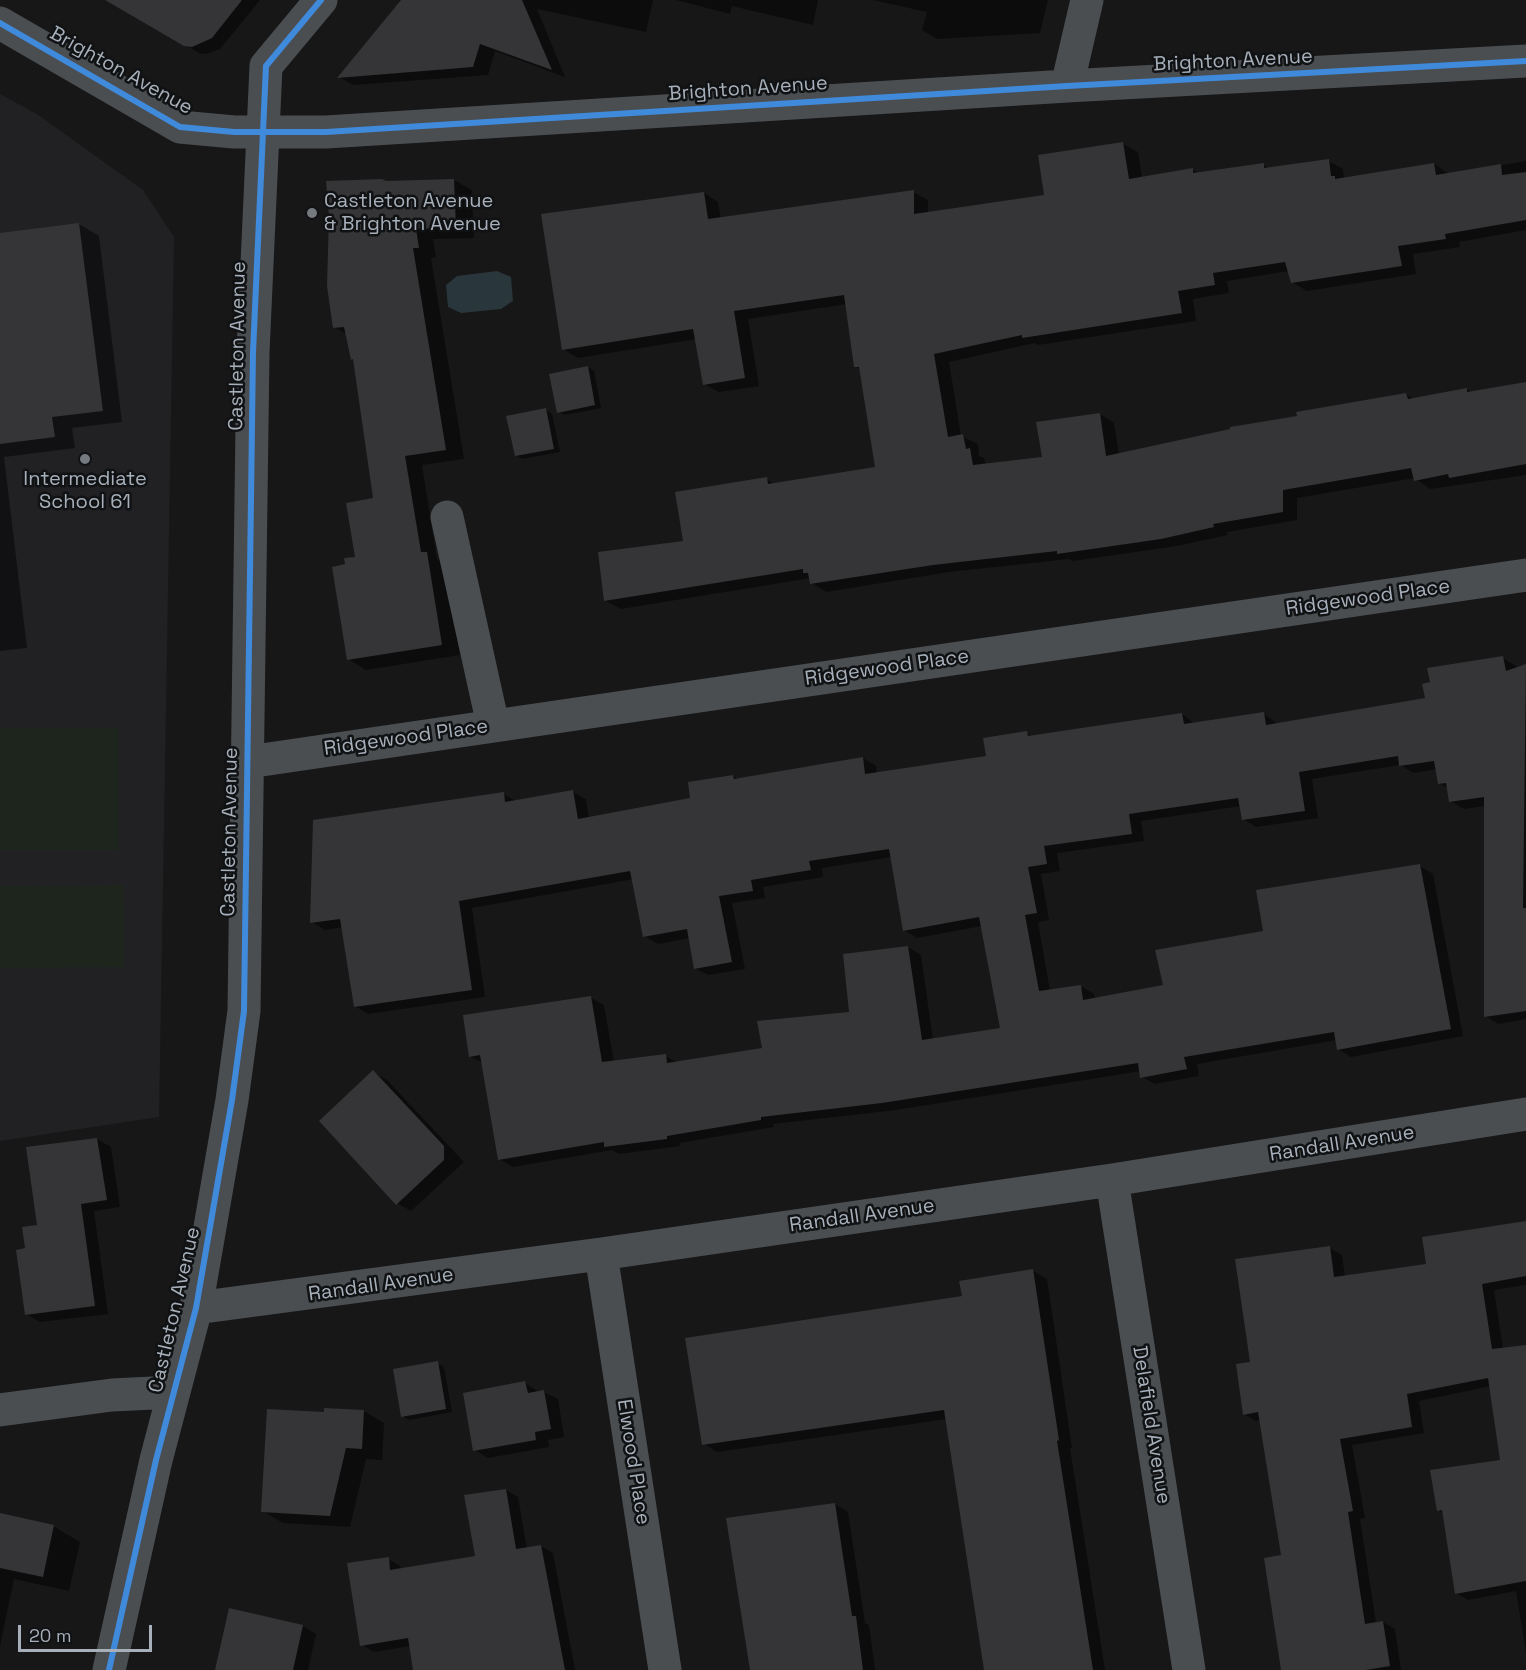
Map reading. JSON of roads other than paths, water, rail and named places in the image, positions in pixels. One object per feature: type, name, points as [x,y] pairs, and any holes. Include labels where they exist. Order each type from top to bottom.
[{"type":"street","name":"Castleton Avenue","points":[[109,1670],[196,1308],[232,1100],[244,1011],[253,352],[261,133],[266,66],[321,0]]},
{"type":"street","points":[[1067,86],[1087,0]]},
{"type":"street","name":"Brighton Avenue","points":[[0,23],[180,127],[261,133],[326,132],[1067,86],[1526,62]]},
{"type":"street","points":[[447,517],[493,725]]},
{"type":"street","name":"Ridgewood Place","points":[[248,762],[1526,575]]},
{"type":"street","name":"Randall Avenue","points":[[196,1308],[601,1254],[1112,1180],[1526,1114]]},
{"type":"street","name":"Delafield Avenue","points":[[1112,1180],[1189,1670]]},
{"type":"street","name":"Elwood Place","points":[[601,1254],[665,1670]]},
{"type":"street","points":[[0,1410],[112,1395],[174,1392]]},
{"type":"place","name":"Castleton Avenue & Brighton Avenue","points":[[312,213]]},
{"type":"place","name":"Intermediate School 61","points":[[85,459]]}]
